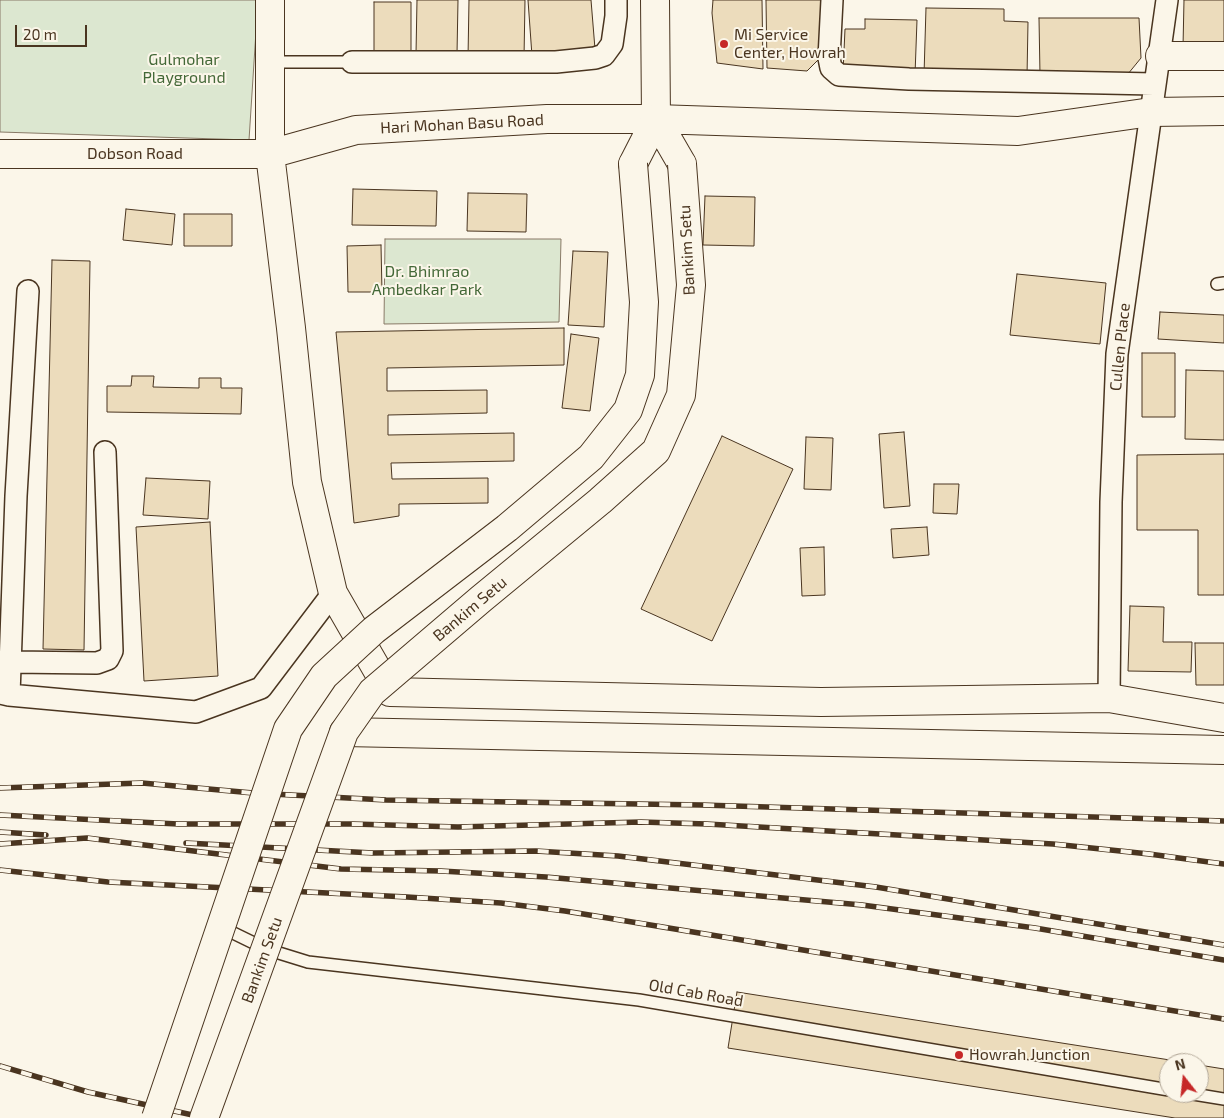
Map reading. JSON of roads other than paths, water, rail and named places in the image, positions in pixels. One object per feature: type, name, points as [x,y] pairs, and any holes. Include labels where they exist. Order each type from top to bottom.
[{"type":"main road","points":[[270,0],[270,154],[307,482],[333,593],[390,692],[821,702],[1109,698],[1224,718]]},
{"type":"main road","points":[[156,1118],[288,729],[324,676],[374,630],[507,528],[591,457],[628,410],[640,375],[644,302],[633,164],[656,119],[655,0]]},
{"type":"main road","points":[[1160,56],[1224,56]]},
{"type":"main road","name":"Hari Mohan Basu Road","points":[[270,154],[356,130],[547,119],[656,119],[1018,131],[1151,112],[1224,111]]},
{"type":"main road","name":"Bankim Setu","points":[[204,1118],[344,732],[372,692],[600,501],[656,451],[681,395],[690,285],[682,164],[656,119]]},
{"type":"main road","name":"Dobson Road","points":[[0,154],[270,154]]},
{"type":"main road","points":[[344,732],[1224,750]]},
{"type":"street","points":[[352,62],[556,62],[595,58],[604,55],[612,44],[616,0]]},
{"type":"street","points":[[832,0],[828,58],[831,68],[839,75],[908,79],[1154,84]]},
{"type":"street","name":"Cullen Place","points":[[1109,698],[1111,502],[1117,354],[1167,0]]},
{"type":"street","points":[[28,291],[8,496],[11,662],[5,694],[196,712],[262,688],[333,593]]},
{"type":"street","points":[[11,662],[97,663],[108,659],[112,651],[105,452]]},
{"type":"lane","points":[[270,62],[352,62]]},
{"type":"lane","name":"Old Cab Road","points":[[221,927],[266,949],[308,962],[639,1000],[1159,1088]]},
{"type":"lane","points":[[1209,1096],[1224,1099]]},
{"type":"railway","points":[[0,788],[142,783],[253,793],[386,800],[702,805],[1224,821]]},
{"type":"railway","points":[[0,815],[178,824],[353,824],[458,827],[641,822],[707,824],[1053,844],[1224,864]]},
{"type":"railway","points":[[0,832],[46,835]]},
{"type":"railway","points":[[0,844],[87,838],[341,869],[441,871],[546,877],[862,905],[1035,928],[1224,960]]},
{"type":"railway","points":[[186,843],[373,853],[536,851],[618,856],[876,887],[1224,945]]},
{"type":"railway","points":[[0,870],[108,882],[501,903],[565,911],[1224,1019]]},
{"type":"railway","points":[[0,1066],[88,1092],[206,1118]]},
{"type":"place","name":"Mi Service Center, Howrah","points":[[724,44]]},
{"type":"place","name":"Howrah Junction","points":[[959,1055]]},
{"type":"park label","name":"Gulmohar Playground","points":[[184,69]]},
{"type":"park label","name":"Dr. Bhimrao Ambedkar Park","points":[[427,281]]}]
